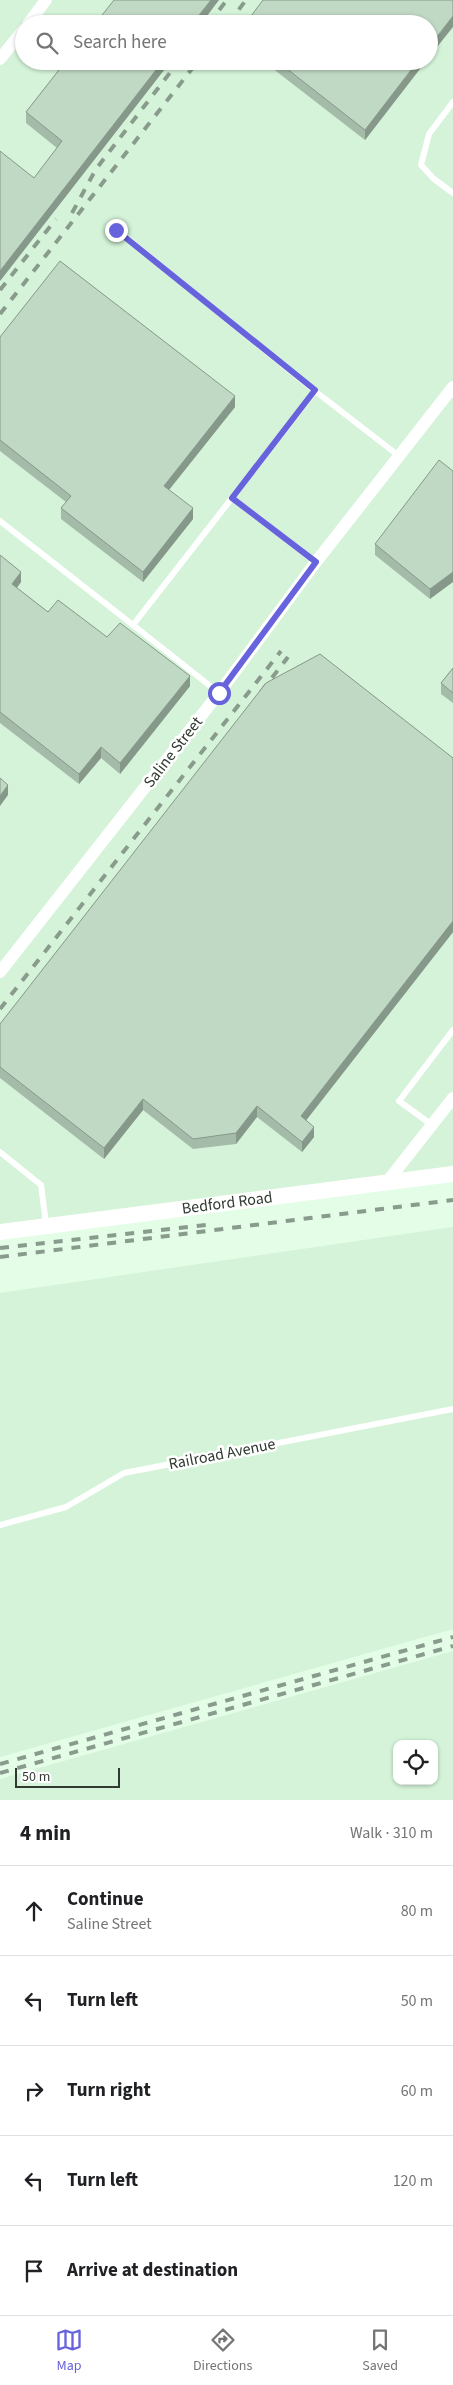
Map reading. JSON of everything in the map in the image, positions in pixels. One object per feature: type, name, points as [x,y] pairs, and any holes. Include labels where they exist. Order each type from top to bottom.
[{"type":"street","points":[[35,15],[46,0]]},
{"type":"street","points":[[0,59],[15,40]]},
{"type":"street","name":"Saline Street","points":[[0,972],[219,693],[316,562],[453,387]]},
{"type":"street","points":[[387,1182],[453,1098]]},
{"type":"street","name":"Bedford Road","points":[[0,1232],[453,1174]]},
{"type":"lane","points":[[453,102],[428,134],[421,165],[434,179],[453,193]]},
{"type":"lane","points":[[116,230],[400,456]]},
{"type":"lane","points":[[133,625],[315,390]]},
{"type":"lane","points":[[232,498],[316,562]]},
{"type":"lane","points":[[0,522],[219,693]]},
{"type":"lane","points":[[432,1125],[399,1101],[453,1030]]},
{"type":"lane","points":[[0,1152],[41,1185],[46,1226]]},
{"type":"lane","name":"Railroad Avenue","points":[[0,1525],[66,1507],[124,1473],[453,1409]]},
{"type":"shaded area","points":[[0,0],[453,0],[453,1179],[0,1234]]},
{"type":"shaded area","points":[[453,1227],[453,1629],[0,1757],[0,1293]]},
{"type":"shaded area","points":[[453,1651],[453,1800],[0,1800],[0,1779]]},
{"type":"building","points":[[114,0],[211,0],[199,15],[102,15]]},
{"type":"building","points":[[263,0],[453,0],[453,16],[438,35],[438,15],[252,15]]},
{"type":"building","points":[[59,70],[156,70],[0,271],[0,151],[34,178],[62,141],[26,112]]},
{"type":"building","points":[[288,70],[411,70],[365,130]]},
{"type":"building","points":[[60,261],[235,396],[164,486],[193,508],[143,572],[61,508],[71,496],[0,440],[0,337]]},
{"type":"building","points":[[439,460],[453,471],[453,572],[430,589],[375,544]]},
{"type":"building","points":[[0,555],[21,572],[12,584],[48,612],[58,600],[107,637],[120,623],[190,676],[120,763],[101,747],[79,774],[0,712]]},
{"type":"building","points":[[320,654],[453,758],[453,921],[301,1116],[314,1127],[302,1142],[257,1106],[236,1133],[193,1139],[143,1099],[104,1148],[0,1067],[0,1024],[266,683]]},
{"type":"building","points":[[453,668],[453,693],[441,683]]},
{"type":"building","points":[[0,778],[8,785],[0,796]]},
{"type":"railway","points":[[215,15],[227,0]]},
{"type":"railway","points":[[235,15],[246,0]]},
{"type":"railway","points":[[72,213],[96,169],[172,70]]},
{"type":"railway","points":[[0,314],[191,70]]},
{"type":"railway","points":[[0,290],[56,219]]},
{"type":"railway","points":[[0,1009],[281,651]]},
{"type":"railway","points":[[261,692],[288,657]]},
{"type":"railway","points":[[0,1257],[453,1200]]},
{"type":"railway","points":[[0,1248],[214,1224]]},
{"type":"railway","points":[[0,1764],[453,1637]]},
{"type":"railway","points":[[0,1773],[453,1646]]},
{"type":"route","points":[[116,230],[315,390],[232,498],[316,562],[219,693]]}]
